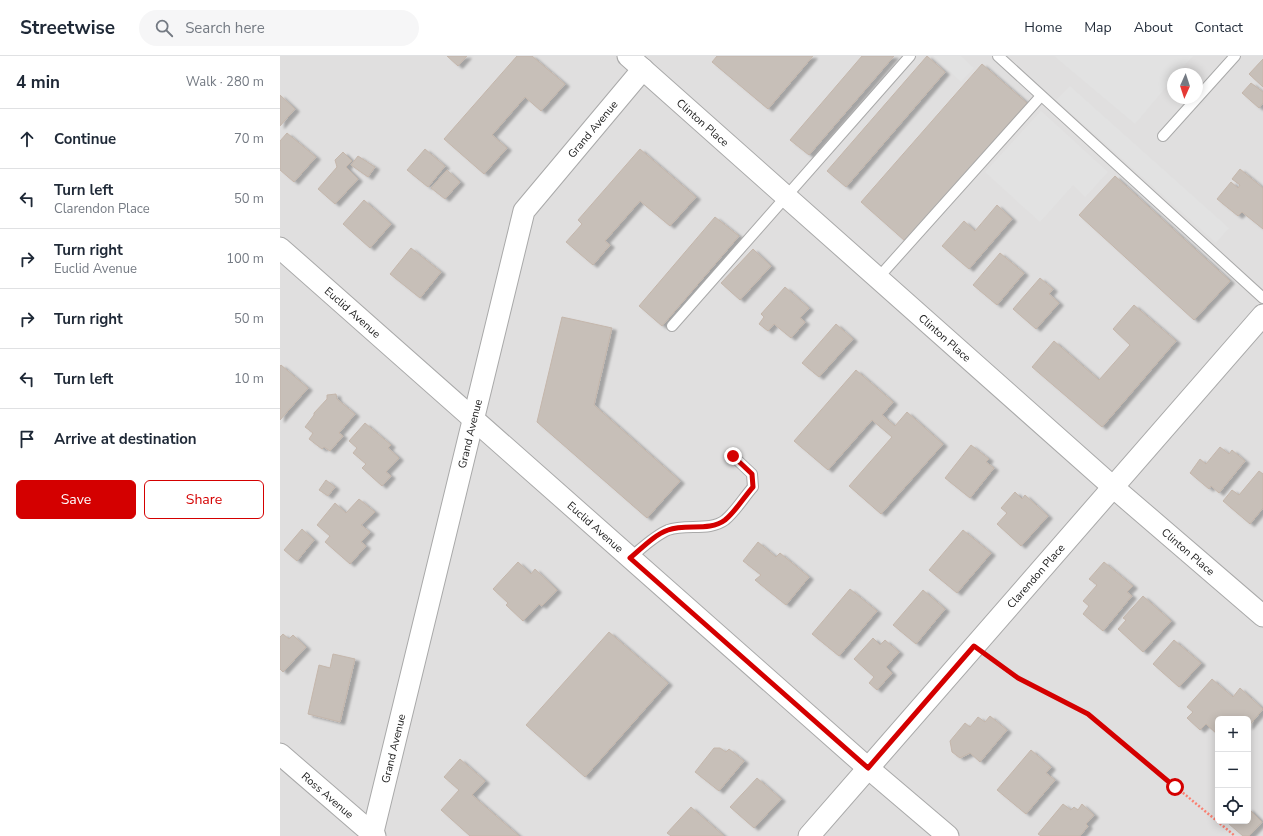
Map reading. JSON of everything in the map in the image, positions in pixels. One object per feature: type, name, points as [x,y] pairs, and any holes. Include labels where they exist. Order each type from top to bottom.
[{"type":"street","name":"Clinton Place","points":[[636,63],[1113,487],[1263,616]]},
{"type":"street","name":"Grand Avenue","points":[[373,835],[524,211],[636,63]]},
{"type":"street","name":"Euclid Avenue","points":[[280,248],[868,768],[948,836]]},
{"type":"street","name":"Clarendon Place","points":[[809,836],[1263,315]]},
{"type":"street","name":"Ross Avenue","points":[[280,754],[373,835]]},
{"type":"lane","points":[[672,326],[910,56]]},
{"type":"lane","points":[[998,56],[1263,298]]},
{"type":"lane","points":[[1164,136],[1235,56]]},
{"type":"lane","points":[[878,278],[1041,96]]},
{"type":"lane","points":[[630,558],[653,539],[668,530],[689,526],[709,527],[724,520],[753,487],[752,474],[733,456]]},
{"type":"path","points":[[974,646],[1018,678],[1088,714],[1235,836]]},
{"type":"shaded area","points":[[280,56],[1263,56],[1263,836],[280,836]]},
{"type":"shaded area","points":[[933,56],[961,56],[974,68],[961,82]]},
{"type":"shaded area","points":[[1054,56],[1193,56],[1182,68],[1167,68],[1167,86],[1135,124]]},
{"type":"shaded area","points":[[1070,86],[1229,228],[1216,243],[1056,100]]},
{"type":"shaded area","points":[[1041,111],[1108,172],[1085,197],[1073,185],[1040,222],[985,172]]},
{"type":"building","points":[[447,56],[467,56],[458,66]]},
{"type":"building","points":[[517,56],[532,56],[565,84],[541,111],[525,97],[492,135],[507,148],[484,174],[444,139]]},
{"type":"building","points":[[717,56],[813,56],[768,109],[712,62]]},
{"type":"building","points":[[862,56],[894,56],[809,155],[790,140]]},
{"type":"building","points":[[927,56],[945,72],[846,187],[827,171]]},
{"type":"building","points":[[1263,59],[1263,87],[1249,74]]},
{"type":"building","points":[[982,64],[1027,103],[905,241],[861,202]]},
{"type":"building","points":[[1251,83],[1263,92],[1263,103],[1259,108],[1242,93]]},
{"type":"building","points":[[280,95],[295,109],[280,126]]},
{"type":"building","points":[[287,133],[316,157],[294,182],[280,170],[280,141]]},
{"type":"building","points":[[425,149],[445,166],[428,187],[407,170]]},
{"type":"building","points":[[640,149],[696,197],[670,226],[640,201],[605,241],[610,245],[593,265],[566,242],[582,224],[578,220]]},
{"type":"building","points":[[343,152],[352,161],[346,167],[358,179],[335,204],[318,189],[337,167],[335,160]]},
{"type":"building","points":[[358,156],[375,167],[368,177],[351,165]]},
{"type":"building","points":[[1240,169],[1263,188],[1263,229],[1242,212],[1238,216],[1217,199],[1231,182],[1238,188],[1240,185],[1232,179]]},
{"type":"building","points":[[447,170],[460,182],[445,199],[431,188]]},
{"type":"building","points":[[1115,176],[1230,281],[1194,320],[1079,215]]},
{"type":"building","points":[[364,200],[391,224],[370,248],[343,224]]},
{"type":"building","points":[[997,205],[1012,219],[969,269],[942,246],[964,221],[975,231]]},
{"type":"building","points":[[715,217],[739,236],[662,326],[639,306]]},
{"type":"building","points":[[411,248],[441,272],[420,298],[390,274]]},
{"type":"building","points":[[753,249],[771,266],[740,300],[721,283]]},
{"type":"building","points":[[1000,253],[1024,273],[997,305],[973,285]]},
{"type":"building","points":[[1040,278],[1053,289],[1049,294],[1059,303],[1036,329],[1013,309]]},
{"type":"building","points":[[785,287],[809,308],[800,318],[805,322],[791,338],[774,324],[768,331],[759,324],[764,317],[761,314]]},
{"type":"building","points":[[1134,305],[1176,341],[1102,427],[1032,367],[1054,341],[1099,380],[1130,345],[1113,329]]},
{"type":"building","points":[[562,317],[612,328],[594,405],[680,481],[647,518],[537,422]]},
{"type":"building","points":[[836,324],[853,339],[819,377],[802,363]]},
{"type":"building","points":[[281,365],[308,388],[280,420],[280,366]]},
{"type":"building","points":[[856,370],[893,402],[882,415],[895,426],[907,412],[943,444],[881,514],[849,486],[892,437],[872,420],[828,470],[794,441]]},
{"type":"building","points":[[336,394],[337,399],[355,414],[339,433],[343,436],[330,451],[324,447],[322,449],[309,439],[313,433],[305,427],[314,413],[327,399],[327,395]]},
{"type":"building","points":[[365,423],[391,445],[388,448],[399,458],[386,472],[391,476],[382,486],[362,468],[366,464],[353,453],[357,448],[349,441]]},
{"type":"building","points":[[971,445],[989,459],[986,462],[994,468],[970,498],[945,478]]},
{"type":"building","points":[[1220,447],[1229,454],[1232,450],[1245,461],[1219,493],[1211,486],[1209,489],[1190,473],[1200,459],[1206,464]]},
{"type":"building","points":[[1259,471],[1263,474],[1263,508],[1250,524],[1223,501],[1232,490],[1239,495]]},
{"type":"building","points":[[326,480],[335,487],[328,496],[319,490]]},
{"type":"building","points":[[1015,492],[1022,499],[1025,495],[1048,516],[1021,546],[997,524],[1007,513],[1001,508]]},
{"type":"building","points":[[359,499],[375,512],[361,525],[370,532],[361,542],[366,546],[350,564],[325,542],[330,536],[317,525],[335,503],[346,513]]},
{"type":"building","points":[[302,529],[314,540],[297,561],[284,550]]},
{"type":"building","points":[[963,530],[991,553],[957,593],[929,570]]},
{"type":"building","points":[[758,542],[776,557],[780,553],[809,577],[786,605],[755,580],[761,575],[743,561]]},
{"type":"building","points":[[518,562],[531,574],[535,569],[557,590],[542,606],[539,604],[523,621],[506,605],[508,603],[493,589]]},
{"type":"building","points":[[1104,562],[1133,586],[1127,592],[1132,596],[1103,631],[1083,614],[1089,606],[1083,601],[1097,585],[1089,579]]},
{"type":"building","points":[[850,589],[877,611],[839,656],[812,634]]},
{"type":"building","points":[[923,590],[945,609],[916,644],[893,625]]},
{"type":"building","points":[[1143,596],[1171,621],[1143,652],[1118,629],[1126,620],[1123,618]]},
{"type":"building","points":[[609,632],[668,683],[585,777],[526,725]]},
{"type":"building","points":[[283,634],[289,639],[293,635],[306,647],[283,672],[280,669],[280,637]]},
{"type":"building","points":[[873,638],[880,645],[885,640],[899,652],[886,667],[892,673],[877,690],[869,683],[874,677],[854,659]]},
{"type":"building","points":[[1174,640],[1201,663],[1179,687],[1153,664]]},
{"type":"building","points":[[333,654],[355,659],[340,722],[308,714],[319,665],[330,668]]},
{"type":"building","points":[[1212,679],[1233,697],[1240,688],[1263,709],[1251,723],[1251,716],[1215,716],[1215,732],[1206,724],[1200,730],[1187,718],[1193,712],[1187,707]]},
{"type":"building","points":[[990,716],[1007,730],[980,762],[970,753],[960,758],[952,752],[950,741],[965,723],[970,727],[978,717],[985,722]]},
{"type":"building","points":[[714,748],[720,748],[726,752],[729,749],[744,761],[719,791],[695,772]]},
{"type":"building","points":[[1031,750],[1051,767],[1046,773],[1055,780],[1026,814],[997,790]]},
{"type":"building","points":[[460,759],[485,781],[472,795],[519,836],[470,836],[441,810],[459,790],[444,777]]},
{"type":"building","points":[[757,778],[781,799],[754,828],[730,807]]},
{"type":"building","points":[[1063,804],[1071,810],[1074,807],[1078,810],[1082,804],[1094,815],[1086,824],[1088,826],[1080,836],[1041,836],[1038,834]]},
{"type":"building","points":[[691,807],[724,836],[671,836],[667,833]]},
{"type":"building","points":[[1251,811],[1262,822],[1249,836],[1243,836],[1229,824],[1251,824]]},
{"type":"route","points":[[733,456],[752,474],[753,487],[724,520],[709,527],[689,526],[668,530],[653,539],[630,558],[868,768],[974,646],[1018,678],[1088,714],[1175,787]]}]
